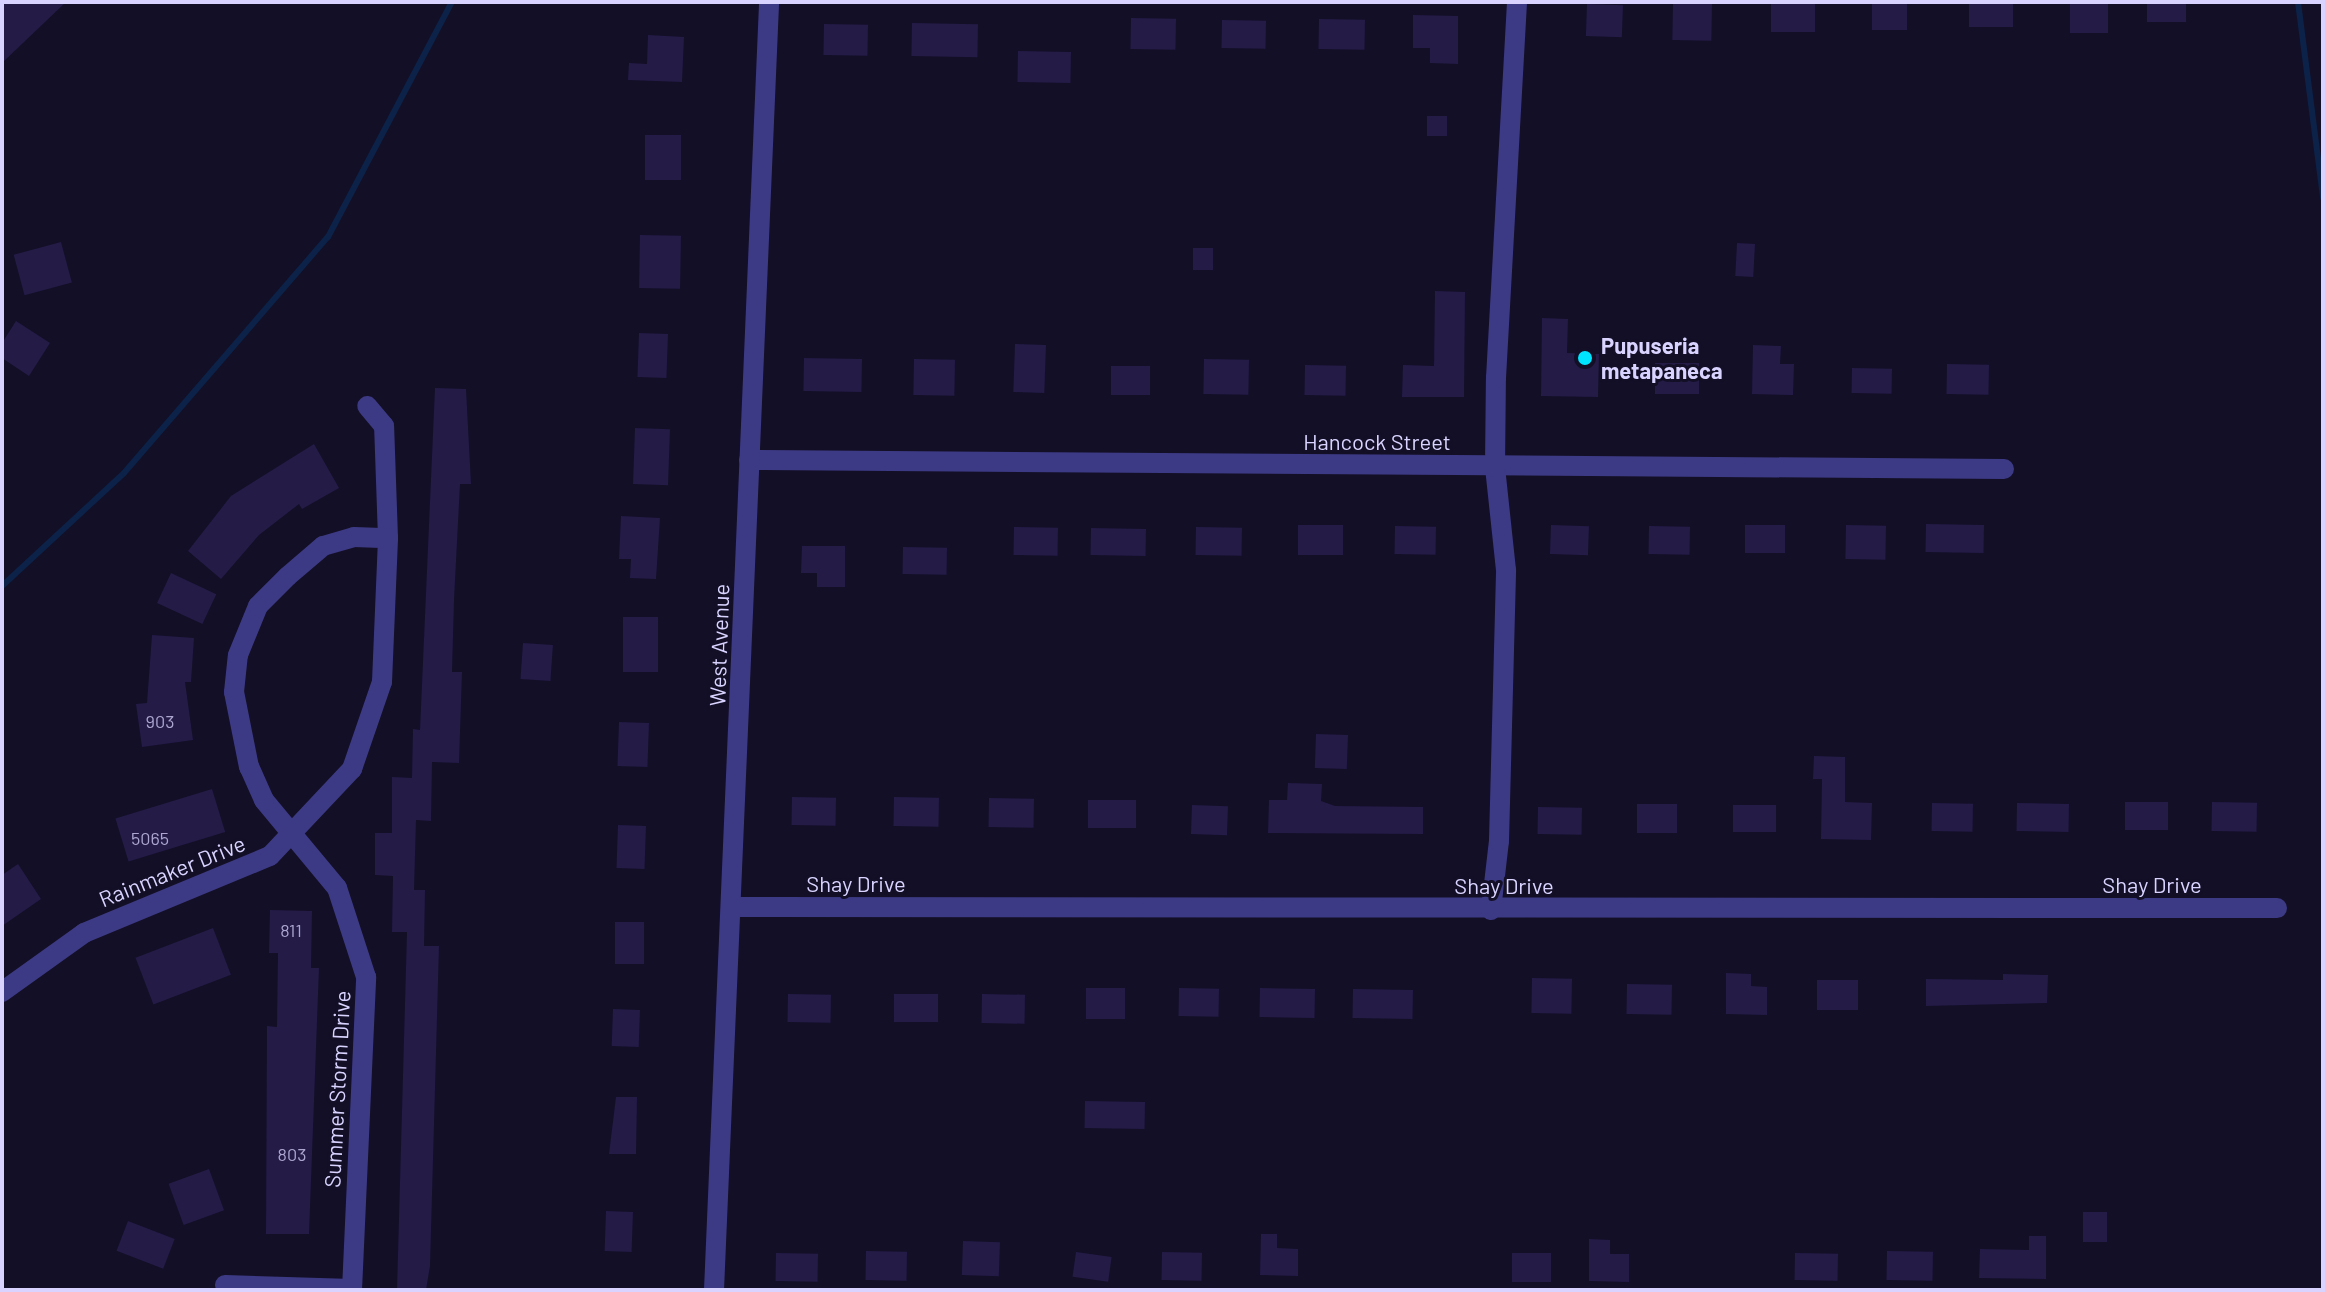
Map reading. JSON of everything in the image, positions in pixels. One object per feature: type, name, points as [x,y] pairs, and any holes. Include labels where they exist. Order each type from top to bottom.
[{"type":"street","name":"West Avenue","points":[[714,1290],[769,2]]},
{"type":"street","points":[[1491,910],[1506,570],[1495,467],[1517,2]]},
{"type":"street","name":"Rainmaker Drive","points":[[2,992],[84,933],[270,856],[352,769],[366,738],[382,682],[388,538],[384,426],[367,406]]},
{"type":"street","name":"Hancock Street","points":[[749,460],[2004,469]]},
{"type":"street","name":"Summer Storm Drive","points":[[352,1290],[366,977],[337,888],[264,800],[249,767],[234,692],[238,655],[258,606],[323,546],[354,537],[388,538]]},
{"type":"street","name":"Shay Drive","points":[[731,907],[1491,910],[2277,908]]},
{"type":"street","points":[[225,1285],[352,1290]]},
{"type":"building","points":[[2,2],[66,2],[2,63]]},
{"type":"building","points":[[1771,2],[1815,2],[1815,32],[1771,32]]},
{"type":"building","points":[[1872,2],[1907,2],[1907,30],[1872,30]]},
{"type":"building","points":[[1969,2],[2013,2],[2013,27],[1969,27]]},
{"type":"building","points":[[2070,2],[2108,2],[2108,33],[2070,33]]},
{"type":"building","points":[[2147,2],[2186,2],[2186,22],[2147,22]]},
{"type":"building","points":[[1673,3],[1712,4],[1711,41],[1672,40]]},
{"type":"building","points":[[1587,4],[1623,5],[1622,37],[1586,36]]},
{"type":"building","points":[[1413,15],[1458,16],[1458,64],[1430,63],[1430,48],[1413,48]]},
{"type":"building","points":[[1131,18],[1176,19],[1175,50],[1130,49]]},
{"type":"building","points":[[1319,19],[1365,20],[1364,50],[1318,49]]},
{"type":"building","points":[[1222,20],[1266,21],[1266,49],[1222,48]]},
{"type":"building","points":[[912,23],[978,24],[977,57],[911,56]]},
{"type":"building","points":[[824,24],[868,25],[867,56],[823,55]]},
{"type":"building","points":[[648,35],[684,37],[682,82],[628,80],[629,63],[647,64]]},
{"type":"building","points":[[1018,51],[1071,52],[1070,83],[1017,82]]},
{"type":"building","points":[[1427,116],[1447,116],[1447,136],[1427,136]]},
{"type":"building","points":[[645,135],[681,135],[681,180],[645,180]]},
{"type":"building","points":[[640,235],[681,236],[680,289],[639,288]]},
{"type":"building","points":[[61,242],[72,283],[25,295],[14,255]]},
{"type":"building","points":[[1737,243],[1755,244],[1753,277],[1735,276]]},
{"type":"building","points":[[1193,248],[1213,248],[1213,270],[1193,270]]},
{"type":"building","points":[[1435,291],[1465,292],[1464,397],[1402,397],[1403,365],[1434,366]]},
{"type":"building","name":"Pupuseria metapaneca","points":[[1542,318],[1568,319],[1567,353],[1599,354],[1598,397],[1541,396]]},
{"type":"building","points":[[16,321],[50,343],[29,376],[2,358],[2,343]]},
{"type":"building","points":[[639,333],[668,334],[666,378],[637,377]]},
{"type":"building","points":[[1015,344],[1046,345],[1044,393],[1013,392]]},
{"type":"building","points":[[1753,345],[1781,346],[1780,364],[1794,364],[1793,395],[1752,394]]},
{"type":"building","points":[[804,358],[862,359],[861,392],[803,391]]},
{"type":"building","points":[[914,359],[955,360],[954,396],[913,395]]},
{"type":"building","points":[[1204,359],[1249,360],[1248,395],[1203,394]]},
{"type":"building","points":[[1655,363],[1699,363],[1699,394],[1655,394]]},
{"type":"building","points":[[1947,364],[1989,365],[1988,395],[1946,394]]},
{"type":"building","points":[[1305,365],[1346,366],[1345,396],[1304,395]]},
{"type":"building","points":[[1111,366],[1150,366],[1150,395],[1111,395]]},
{"type":"building","points":[[1852,368],[1892,369],[1892,394],[1852,393]]},
{"type":"building","points":[[435,388],[466,389],[471,484],[460,484],[454,600],[452,672],[462,672],[459,763],[432,762],[431,821],[416,820],[414,890],[425,890],[424,946],[439,946],[430,1266],[426,1290],[397,1290],[407,932],[392,932],[393,876],[375,875],[375,833],[392,833],[392,777],[412,778],[413,729],[420,730]]},
{"type":"building","points":[[635,428],[670,429],[668,485],[633,484]]},
{"type":"building","points":[[314,444],[339,488],[302,509],[299,504],[259,535],[221,579],[188,551],[231,496]]},
{"type":"building","points":[[621,516],[660,518],[656,579],[630,578],[631,559],[619,559]]},
{"type":"building","points":[[1926,524],[1984,525],[1984,553],[1926,552]]},
{"type":"building","points":[[1298,525],[1343,525],[1343,555],[1298,555]]},
{"type":"building","points":[[1551,525],[1589,526],[1588,555],[1550,554]]},
{"type":"building","points":[[1745,525],[1785,525],[1785,553],[1745,553]]},
{"type":"building","points":[[1846,525],[1886,526],[1885,560],[1845,559]]},
{"type":"building","points":[[1395,526],[1436,527],[1436,555],[1395,554]]},
{"type":"building","points":[[1649,526],[1690,527],[1690,555],[1649,554]]},
{"type":"building","points":[[1014,527],[1058,528],[1058,556],[1014,555]]},
{"type":"building","points":[[1196,527],[1242,528],[1242,556],[1196,555]]},
{"type":"building","points":[[1091,528],[1146,529],[1146,556],[1091,555]]},
{"type":"building","points":[[802,546],[845,546],[845,587],[817,587],[817,573],[801,573]]},
{"type":"building","points":[[903,547],[947,548],[947,575],[903,574]]},
{"type":"building","points":[[171,573],[216,594],[202,624],[157,603]]},
{"type":"building","points":[[623,617],[658,617],[658,672],[623,672]]},
{"type":"building","points":[[152,635],[194,638],[191,682],[185,682],[193,740],[142,747],[136,704],[147,703]]},
{"type":"building","points":[[523,643],[553,645],[550,681],[520,679]]},
{"type":"building","points":[[619,722],[649,723],[647,767],[617,766]]},
{"type":"building","points":[[1316,734],[1348,735],[1347,769],[1315,768]]},
{"type":"building","points":[[1814,756],[1845,757],[1845,802],[1872,803],[1871,840],[1821,839],[1822,779],[1813,779]]},
{"type":"building","points":[[1288,783],[1322,784],[1321,801],[1335,806],[1423,807],[1423,834],[1268,833],[1269,800],[1287,800]]},
{"type":"building","points":[[212,789],[225,832],[129,862],[115,819]]},
{"type":"building","points":[[792,797],[836,798],[836,826],[792,825]]},
{"type":"building","points":[[894,797],[939,798],[938,827],[893,826]]},
{"type":"building","points":[[989,798],[1034,799],[1033,828],[988,827]]},
{"type":"building","points":[[1088,800],[1136,800],[1136,828],[1088,828]]},
{"type":"building","points":[[2125,802],[2168,802],[2168,830],[2125,830]]},
{"type":"building","points":[[2212,802],[2257,803],[2256,832],[2211,831]]},
{"type":"building","points":[[1932,803],[1973,804],[1973,832],[1932,831]]},
{"type":"building","points":[[2017,803],[2069,804],[2069,832],[2017,831]]},
{"type":"building","points":[[1637,804],[1677,804],[1677,833],[1637,833]]},
{"type":"building","points":[[1192,805],[1228,806],[1227,835],[1191,834]]},
{"type":"building","points":[[1733,805],[1776,805],[1776,832],[1733,832]]},
{"type":"building","points":[[1538,807],[1582,808],[1582,835],[1538,834]]},
{"type":"building","points":[[618,825],[646,826],[644,869],[616,868]]},
{"type":"building","points":[[18,864],[41,899],[2,926],[2,875]]},
{"type":"building","points":[[270,910],[312,911],[311,968],[319,968],[309,1234],[266,1234],[267,1026],[277,1027],[278,953],[269,953]]},
{"type":"building","points":[[615,922],[644,922],[644,964],[615,964]]},
{"type":"building","points":[[213,928],[231,975],[153,1004],[136,958]]},
{"type":"building","points":[[1726,973],[1751,974],[1751,986],[1767,987],[1767,1015],[1726,1014]]},
{"type":"building","points":[[2003,974],[2048,975],[2047,1003],[1926,1006],[1926,979],[2003,980]]},
{"type":"building","points":[[1532,978],[1572,979],[1571,1014],[1531,1013]]},
{"type":"building","points":[[1817,980],[1858,980],[1858,1010],[1817,1010]]},
{"type":"building","points":[[1627,984],[1672,985],[1671,1015],[1626,1014]]},
{"type":"building","points":[[1086,988],[1125,988],[1125,1019],[1086,1019]]},
{"type":"building","points":[[1179,988],[1219,989],[1219,1017],[1179,1016]]},
{"type":"building","points":[[1260,988],[1315,989],[1314,1018],[1259,1017]]},
{"type":"building","points":[[1353,989],[1413,990],[1412,1019],[1352,1018]]},
{"type":"building","points":[[788,994],[831,995],[831,1023],[788,1022]]},
{"type":"building","points":[[894,994],[938,994],[938,1022],[894,1022]]},
{"type":"building","points":[[982,994],[1025,995],[1024,1024],[981,1023]]},
{"type":"building","points":[[613,1009],[640,1010],[639,1047],[612,1046]]},
{"type":"building","points":[[616,1097],[637,1097],[636,1154],[609,1154]]},
{"type":"building","points":[[1085,1101],[1145,1102],[1145,1129],[1085,1128]]},
{"type":"building","points":[[209,1169],[224,1210],[184,1225],[169,1184]]},
{"type":"building","points":[[606,1211],[633,1212],[632,1252],[605,1251]]},
{"type":"building","points":[[2083,1212],[2107,1212],[2107,1242],[2083,1242]]},
{"type":"building","points":[[128,1221],[175,1239],[163,1269],[117,1251]]},
{"type":"building","points":[[1261,1234],[1277,1234],[1277,1248],[1298,1249],[1298,1276],[1260,1275]]},
{"type":"building","points":[[2029,1236],[2046,1236],[2046,1279],[1979,1278],[1980,1249],[2029,1250]]},
{"type":"building","points":[[1589,1239],[1610,1240],[1610,1254],[1629,1254],[1629,1282],[1589,1281]]},
{"type":"building","points":[[963,1241],[1000,1242],[999,1276],[962,1275]]},
{"type":"building","points":[[866,1251],[907,1252],[906,1281],[865,1280]]},
{"type":"building","points":[[1887,1251],[1933,1252],[1932,1281],[1886,1280]]},
{"type":"building","points":[[1076,1252],[1112,1257],[1108,1282],[1073,1277]]},
{"type":"building","points":[[1162,1252],[1202,1253],[1202,1281],[1162,1280]]},
{"type":"building","points":[[776,1253],[818,1254],[818,1282],[776,1281]]},
{"type":"building","points":[[1512,1253],[1551,1253],[1551,1282],[1512,1282]]},
{"type":"building","points":[[1795,1253],[1838,1254],[1838,1281],[1795,1280]]},
{"type":"waterway","points":[[2,586],[124,473],[328,237],[452,2]]},
{"type":"waterway","points":[[2298,2],[2323,198]]},
{"type":"place","name":"Pupuseria metapaneca","points":[[1585,358]]}]
